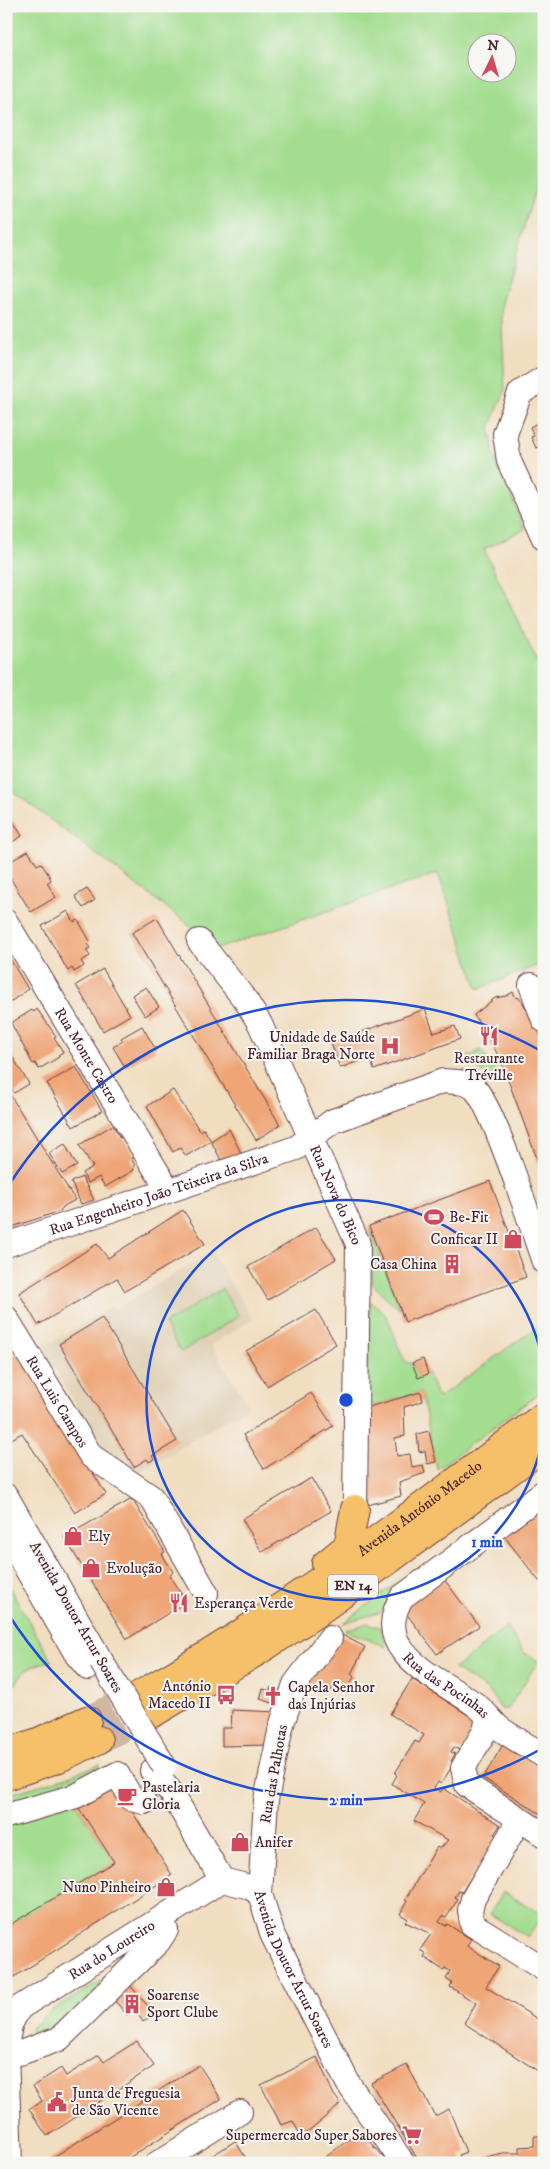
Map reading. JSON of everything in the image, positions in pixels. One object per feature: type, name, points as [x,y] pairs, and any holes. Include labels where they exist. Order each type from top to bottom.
[{"type":"highway","name":"Avenida António Macedo","points":[[544,1416],[413,1515],[276,1611],[203,1659],[147,1703],[258,1651],[315,1614],[544,1446]]},
{"type":"highway","points":[[355,1509],[359,1518],[369,1526],[382,1526],[413,1515]]},
{"type":"highway","points":[[276,1611],[297,1585],[338,1556],[348,1546],[355,1509]]},
{"type":"highway","points":[[6,1753],[38,1742],[93,1730],[59,1758],[6,1776]]},
{"type":"street","points":[[544,378],[520,393],[506,434],[508,461],[544,538]]},
{"type":"street","name":"Rua Monte Castro","points":[[6,922],[168,1190]]},
{"type":"street","name":"Rua Nova do Bico","points":[[199,941],[246,1002],[260,1024],[309,1138],[358,1244],[355,1509]]},
{"type":"street","points":[[531,985],[544,1020]]},
{"type":"street","name":"Rua Engenheiro João Teixeira da Silva","points":[[6,1245],[296,1148],[333,1121],[443,1081],[461,1082],[473,1087],[482,1097],[501,1142],[544,1262]]},
{"type":"street","name":"Rua Luis Campos","points":[[6,1318],[91,1456],[151,1497],[206,1593]]},
{"type":"street","name":"Rua das Pocinhas","points":[[544,1492],[402,1597],[394,1611],[392,1631],[397,1643],[418,1667],[478,1706],[488,1718],[485,1731],[464,1768],[466,1786],[544,1835]]},
{"type":"street","name":"Avenida Doutor Artur Soares","points":[[6,1496],[94,1665],[158,1768],[222,1880],[250,1887],[260,1894],[273,1936],[348,2083],[404,2163]]},
{"type":"street","name":"Avenida Doutor Artur Soares","points":[[6,1534],[77,1655],[94,1665]]},
{"type":"street","name":"Rua das Palhotas","points":[[260,1894],[266,1800],[281,1727],[295,1684],[330,1638]]},
{"type":"street","points":[[488,1718],[500,1728],[544,1756]]},
{"type":"street","points":[[6,1816],[76,1796],[117,1774],[132,1799],[144,1802]]},
{"type":"street","points":[[519,1820],[473,1899],[470,1910],[472,1924],[544,1969]]},
{"type":"street","name":"Rua do Loureiro","points":[[8,2022],[19,2008],[222,1880]]},
{"type":"street","points":[[11,2052],[59,2039],[158,1942],[166,1930]]},
{"type":"street","points":[[8,2022],[11,2052],[10,2163]]},
{"type":"street","points":[[158,2163],[185,2156],[240,2112]]},
{"type":"shaded area","points":[[211,1252],[253,1319],[211,1345],[249,1406],[136,1474],[110,1456],[96,1438],[42,1348],[112,1306],[115,1310]]},
{"type":"green space","points":[[6,6],[544,6],[544,160],[501,303],[505,391],[490,427],[494,456],[525,529],[484,549],[544,677],[544,960],[538,965],[478,989],[438,873],[220,948],[6,786]]},
{"type":"green space","points":[[481,1050],[493,1068],[497,1081],[473,1066],[468,1057]]},
{"type":"green space","points":[[369,1226],[400,1310],[372,1284],[372,1250]]},
{"type":"green space","points":[[222,1289],[239,1316],[181,1352],[164,1324]]},
{"type":"green space","points":[[370,1302],[378,1307],[389,1321],[402,1355],[407,1363],[412,1363],[418,1377],[428,1374],[438,1398],[544,1322],[544,1390],[437,1469],[421,1392],[365,1408]]},
{"type":"green space","points":[[405,1577],[391,1594],[382,1612],[343,1623]]},
{"type":"green space","points":[[6,1582],[52,1661],[26,1670],[16,1684],[6,1687]]},
{"type":"green space","points":[[368,1623],[381,1628],[386,1647],[345,1630]]},
{"type":"green space","points":[[507,1627],[524,1653],[538,1661],[508,1709],[501,1709],[488,1690],[454,1669]]},
{"type":"green space","points":[[100,1764],[98,1772],[68,1792],[6,1810],[6,1795],[64,1778]]},
{"type":"green space","points":[[75,1802],[114,1862],[6,1927],[6,1824]]},
{"type":"green space","points":[[503,1892],[544,1915],[527,1937],[490,1914]]},
{"type":"green space","points":[[110,1976],[57,2035],[26,2045],[32,2027],[52,2010]]},
{"type":"building","points":[[544,412],[544,456],[539,447],[536,448],[531,437],[534,436],[530,427],[541,421],[538,415]]},
{"type":"building","points":[[6,809],[22,836],[6,846]]},
{"type":"building","points":[[28,851],[37,865],[41,863],[47,872],[51,880],[47,883],[56,897],[31,912],[6,871],[6,864]]},
{"type":"building","points":[[87,889],[95,900],[83,908],[75,896]]},
{"type":"building","points":[[68,911],[74,922],[78,920],[90,941],[87,944],[90,948],[86,950],[90,956],[81,961],[84,966],[74,972],[72,968],[68,971],[42,926]]},
{"type":"building","points":[[157,918],[280,1125],[256,1140],[132,933]]},
{"type":"building","points":[[6,952],[28,989],[9,1003],[6,1003]]},
{"type":"building","points":[[103,969],[130,1015],[103,1031],[76,985]]},
{"type":"building","points":[[146,987],[159,1007],[145,1016],[132,995]]},
{"type":"building","points":[[513,992],[516,998],[518,997],[523,1003],[536,1024],[544,1045],[543,1175],[500,1058],[474,1015],[495,998],[506,996]]},
{"type":"building","points":[[37,1009],[56,1036],[54,1037],[63,1052],[58,1055],[59,1057],[39,1069],[35,1063],[33,1064],[11,1023]]},
{"type":"building","points":[[425,1009],[434,1033],[455,1026],[460,1039],[374,1070],[370,1057],[340,1068],[331,1043]]},
{"type":"building","points":[[142,1026],[156,1050],[125,1067],[113,1047],[123,1041],[121,1038]]},
{"type":"building","points":[[6,1046],[29,1084],[14,1093],[6,1080]]},
{"type":"building","points":[[76,1067],[102,1111],[73,1127],[47,1083]]},
{"type":"building","points":[[6,1088],[75,1200],[64,1206],[60,1211],[6,1229]]},
{"type":"building","points":[[173,1090],[200,1131],[204,1129],[211,1141],[186,1156],[180,1148],[173,1152],[147,1106]]},
{"type":"building","points":[[113,1125],[120,1138],[123,1136],[135,1156],[131,1158],[135,1166],[134,1170],[105,1187],[99,1177],[88,1183],[82,1173],[93,1167],[79,1145]]},
{"type":"building","points":[[229,1129],[242,1155],[221,1160],[211,1141]]},
{"type":"building","points":[[65,1144],[77,1166],[62,1174],[49,1153]]},
{"type":"building","points":[[82,1177],[94,1200],[81,1204],[71,1182]]},
{"type":"building","name":"Casa China","points":[[490,1181],[526,1277],[405,1322],[369,1226]]},
{"type":"building","points":[[183,1210],[205,1244],[125,1291],[117,1278],[38,1325],[19,1293],[97,1244],[108,1258]]},
{"type":"building","points":[[316,1227],[336,1259],[268,1300],[248,1267]]},
{"type":"building","points":[[316,1310],[336,1344],[267,1386],[246,1351]]},
{"type":"building","points":[[102,1318],[177,1441],[152,1456],[154,1459],[149,1462],[147,1459],[134,1467],[59,1344]]},
{"type":"building","points":[[6,1335],[106,1494],[75,1513],[22,1433],[10,1440],[6,1434]]},
{"type":"building","points":[[423,1359],[428,1374],[418,1378],[412,1363]]},
{"type":"building","points":[[421,1392],[423,1401],[404,1407],[405,1436],[395,1438],[397,1456],[410,1454],[412,1467],[423,1465],[425,1473],[399,1482],[401,1496],[364,1506],[365,1408]]},
{"type":"building","points":[[311,1393],[333,1426],[264,1469],[243,1435]]},
{"type":"building","points":[[429,1431],[436,1462],[427,1464],[425,1451],[419,1452],[417,1434]]},
{"type":"building","points":[[311,1478],[331,1511],[262,1552],[242,1519]]},
{"type":"building","points":[[132,1499],[165,1552],[162,1554],[173,1572],[169,1575],[186,1602],[127,1639],[64,1537]]},
{"type":"building","points":[[544,1508],[544,1578],[539,1581],[504,1536]]},
{"type":"building","points":[[444,1579],[479,1626],[437,1654],[402,1608]]},
{"type":"building","points":[[338,1633],[365,1647],[351,1674],[354,1677],[348,1688],[338,1686],[336,1690],[305,1690]]},
{"type":"building","points":[[412,1679],[476,1720],[475,1722],[478,1724],[461,1751],[454,1747],[451,1752],[455,1754],[451,1761],[454,1763],[441,1784],[438,1782],[434,1788],[441,1792],[443,1788],[500,1825],[494,1834],[497,1836],[462,1892],[459,1891],[455,1897],[458,1899],[446,1918],[443,1916],[439,1922],[446,1926],[447,1924],[471,1939],[467,1946],[499,1966],[486,1987],[544,2023],[544,2075],[464,2023],[476,2003],[450,1987],[452,1983],[446,1979],[450,1971],[445,1968],[443,1970],[424,1957],[426,1954],[420,1950],[431,1934],[405,1922],[408,1919],[400,1914],[407,1901],[405,1900],[437,1847],[440,1849],[448,1840],[414,1821],[424,1804],[392,1784],[397,1775],[395,1773],[415,1741],[419,1743],[424,1735],[390,1714]]},
{"type":"building","name":"Capela Senhor das Injúrias","points":[[271,1687],[286,1693],[282,1706],[260,1699],[263,1689],[270,1691]]},
{"type":"building","points":[[232,1710],[278,1712],[271,1745],[222,1746],[222,1728],[231,1728]]},
{"type":"building","points":[[504,1743],[544,1767],[544,1816],[483,1778]]},
{"type":"building","points":[[113,1781],[172,1875],[11,1979],[6,1927],[114,1862],[75,1802]]},
{"type":"building","name":"Soarense Sport Clube","points":[[127,1982],[154,2013],[143,2022],[134,2008],[127,2015],[114,2000]]},
{"type":"building","points":[[137,2041],[154,2066],[47,2136],[29,2109],[42,2101],[33,2086],[61,2068],[66,2076],[99,2055],[104,2062]]},
{"type":"building","points":[[317,2057],[334,2095],[341,2104],[301,2137],[293,2121],[281,2125],[261,2085]]},
{"type":"building","points":[[199,2065],[221,2099],[121,2163],[44,2163]]},
{"type":"building","points":[[407,2065],[435,2116],[449,2109],[466,2152],[459,2155],[463,2163],[420,2163],[371,2083]]},
{"type":"building","points":[[360,2131],[388,2163],[318,2163]]},
{"type":"building","points":[[534,2136],[544,2136],[544,2163],[469,2163],[468,2161],[503,2153],[520,2153],[520,2147],[534,2146]]},
{"type":"building","points":[[235,2141],[249,2163],[201,2163]]},
{"type":"tunnel","points":[[87,1720],[141,1694]]},
{"type":"tunnel","points":[[98,1740],[153,1713]]},
{"type":"place","name":"Restaurante Tréville","points":[[489,1036]]},
{"type":"place","name":"Unidade de Saúde Familiar Braga Norte","points":[[390,1046]]},
{"type":"place","name":"Be-Fit","points":[[434,1217]]},
{"type":"place","name":"Conficar II","points":[[513,1239]]},
{"type":"place","name":"Casa China","points":[[452,1264]]},
{"type":"place","name":"Ely","points":[[73,1536]]},
{"type":"place","name":"Evolução","points":[[91,1568]]},
{"type":"place","name":"Esperança Verde","points":[[179,1603]]},
{"type":"place","name":"António Macedo II","points":[[226,1695]]},
{"type":"place","name":"Capela Senhor das Injúrias","points":[[273,1696]]},
{"type":"place","name":"Pastelaria Gloria","points":[[127,1796]]},
{"type":"place","name":"Anifer","points":[[240,1842]]},
{"type":"place","name":"Nuno Pinheiro","points":[[166,1887]]},
{"type":"place","name":"Soarense Sport Clube","points":[[132,2004]]},
{"type":"place","name":"Junta de Freguesia de São Vicente","points":[[57,2102]]},
{"type":"place","name":"Supermercado Super Sabores","points":[[412,2135]]}]
